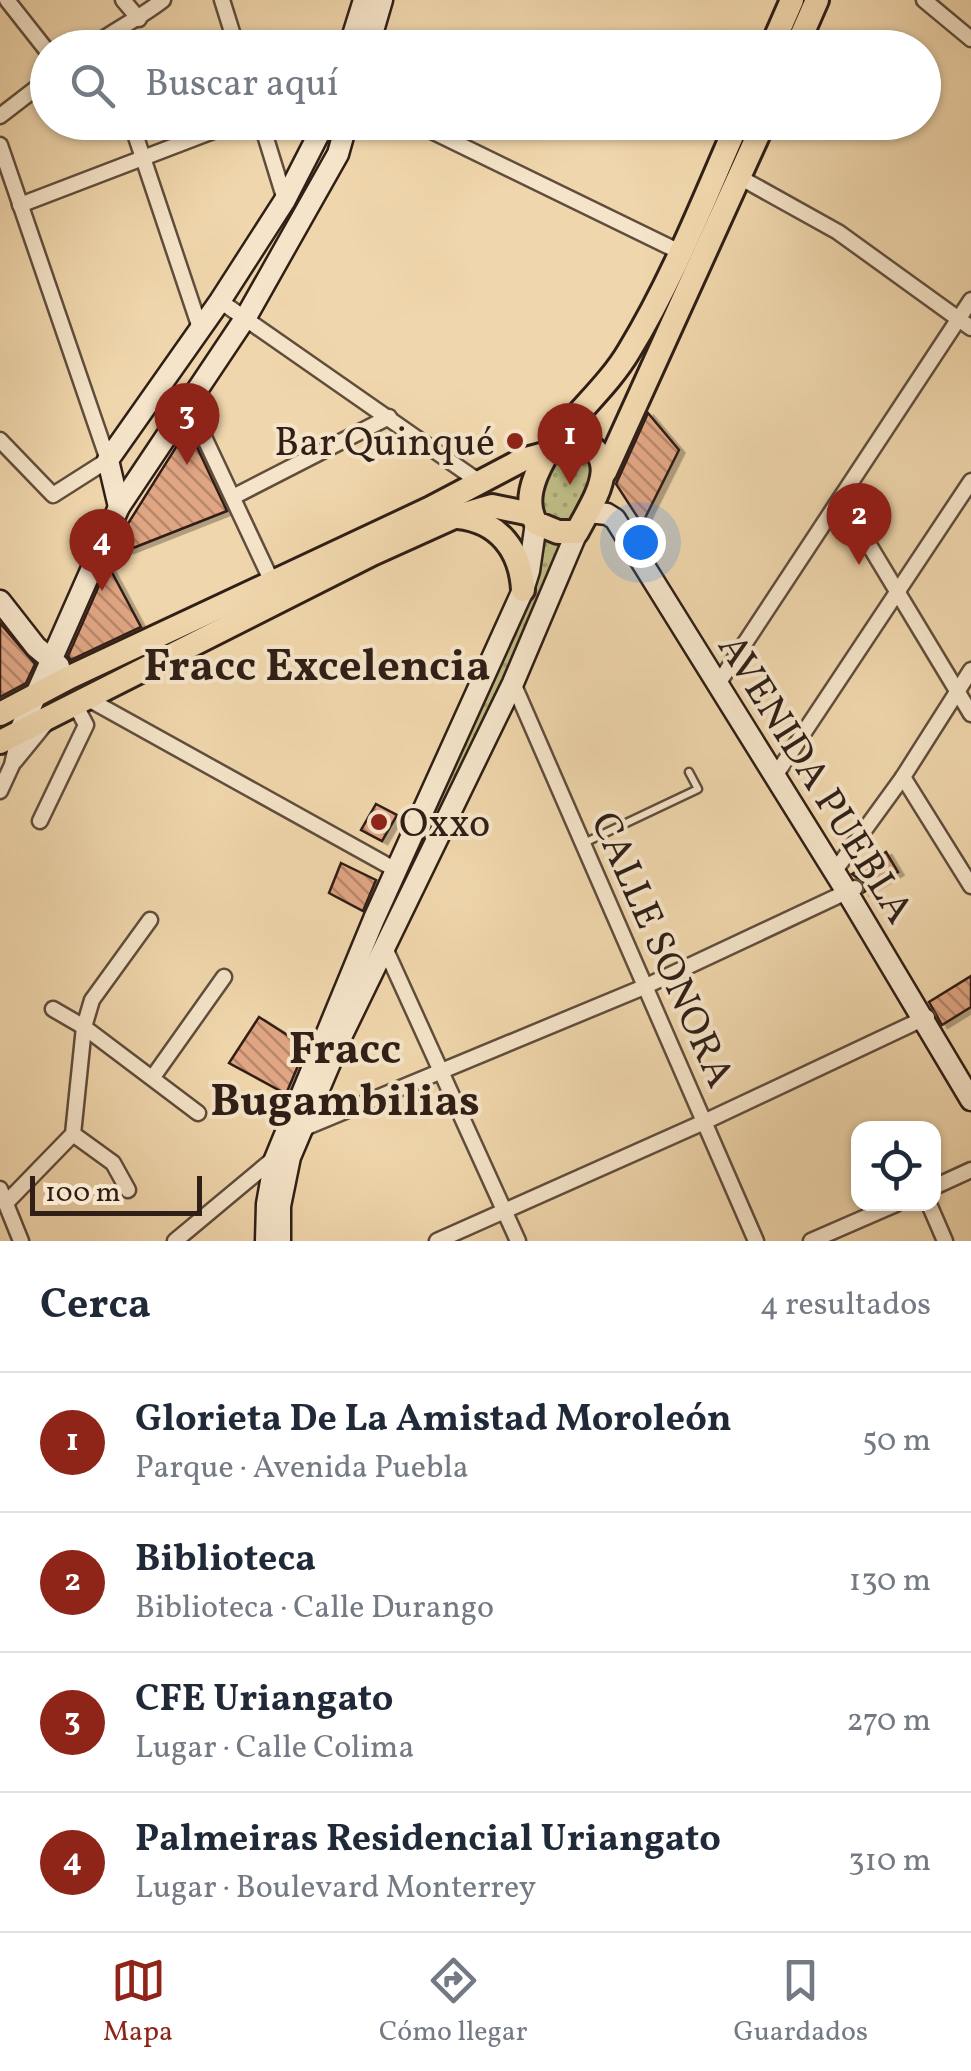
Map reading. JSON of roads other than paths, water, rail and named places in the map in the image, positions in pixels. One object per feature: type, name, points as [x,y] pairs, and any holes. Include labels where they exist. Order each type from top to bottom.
[{"type":"main road","points":[[779,30],[792,0]]},
{"type":"main road","points":[[804,30],[817,0]]},
{"type":"main road","points":[[533,519],[528,503],[551,449],[598,395],[629,351],[680,252],[730,140]]},
{"type":"main road","points":[[0,714],[70,677],[454,517],[492,506],[558,532],[582,522],[756,140]]},
{"type":"main road","points":[[10,738],[83,703],[276,591],[570,436],[586,441],[601,454],[603,479]]},
{"type":"main road","points":[[454,517],[479,522],[504,536],[517,556],[523,590]]},
{"type":"main road","points":[[70,677],[83,680],[89,689],[83,703]]},
{"type":"main road","points":[[38,694],[41,708],[50,718]]},
{"type":"street","points":[[7,0],[31,30]]},
{"type":"street","points":[[123,0],[139,19]]},
{"type":"street","points":[[121,30],[163,0]]},
{"type":"street","points":[[222,0],[231,30]]},
{"type":"street","points":[[355,30],[364,0]]},
{"type":"street","points":[[373,30],[382,0]]},
{"type":"street","points":[[924,0],[971,39]]},
{"type":"street","points":[[0,116],[30,94]]},
{"type":"street","points":[[138,140],[201,330]]},
{"type":"street","points":[[20,204],[190,140]]},
{"type":"street","points":[[267,140],[285,200]]},
{"type":"street","points":[[0,440],[52,495],[110,470],[285,200],[316,140]]},
{"type":"street","points":[[12,765],[10,738],[38,694],[50,658],[119,507],[246,317],[338,154],[342,140]]},
{"type":"street","points":[[450,140],[680,252]]},
{"type":"street","points":[[0,144],[119,507]]},
{"type":"street","points":[[740,178],[838,232],[965,324]]},
{"type":"street","points":[[721,679],[965,324],[971,300]]},
{"type":"street","points":[[220,301],[481,483]]},
{"type":"street","points":[[189,405],[276,591]]},
{"type":"street","points":[[233,497],[389,417]]},
{"type":"street","points":[[110,470],[126,487],[136,483]]},
{"type":"street","name":"AVENIDA PUEBLA","points":[[603,479],[721,679],[971,1081]]},
{"type":"street","points":[[778,772],[971,480]]},
{"type":"street","points":[[842,500],[971,714]]},
{"type":"street","name":"AVENIDA PUEBLA","points":[[582,522],[607,514],[615,519],[721,679]]},
{"type":"street","points":[[266,1241],[267,1204],[275,1159],[374,919],[523,590],[529,571],[533,519]]},
{"type":"street","points":[[280,1241],[280,1206],[286,1173],[302,1128],[384,946],[513,683],[582,522]]},
{"type":"street","points":[[0,601],[36,647],[70,677]]},
{"type":"street","points":[[837,867],[903,777],[971,670]]},
{"type":"street","name":"CALLE SONORA","points":[[513,683],[756,1241]]},
{"type":"street","points":[[83,703],[396,870]]},
{"type":"street","points":[[40,821],[86,725],[83,703]]},
{"type":"street","points":[[0,791],[12,765],[50,718]]},
{"type":"street","points":[[903,777],[971,886]]},
{"type":"street","points":[[175,1241],[275,1159],[302,1128],[644,987],[851,889]]},
{"type":"street","points":[[374,919],[518,1241]]},
{"type":"street","points":[[21,1241],[3,1196],[72,1134],[84,1027],[92,1000],[150,920]]},
{"type":"street","points":[[153,1077],[224,977]]},
{"type":"street","points":[[53,1009],[84,1027],[198,1112]]},
{"type":"street","points":[[437,1241],[928,1017]]},
{"type":"street","name":"AVENIDA PUEBLA","points":[[928,1017],[971,1100]]},
{"type":"street","points":[[72,1134],[113,1163],[128,1190]]},
{"type":"street","points":[[941,1183],[971,1170]]},
{"type":"street","points":[[811,1241],[880,1211]]},
{"type":"street","points":[[932,1211],[946,1241]]},
{"type":"lane","points":[[583,844],[698,789],[689,772]]},
{"type":"place","name":"Bar Quinqué","points":[[515,441]]},
{"type":"place","name":"CFE Uriangato","points":[[187,465]]},
{"type":"place","name":"Glorieta De La Amistad Moroleón","points":[[570,485]]},
{"type":"place","name":"Biblioteca","points":[[859,565]]},
{"type":"place","name":"Palmeiras Residencial Uriangato","points":[[102,591]]},
{"type":"place","name":"Oxxo","points":[[379,822]]},
{"type":"district","name":"Fracc Excelencia","points":[[317,664]]},
{"type":"district","name":"Fracc Bugambilias","points":[[345,1073]]}]
